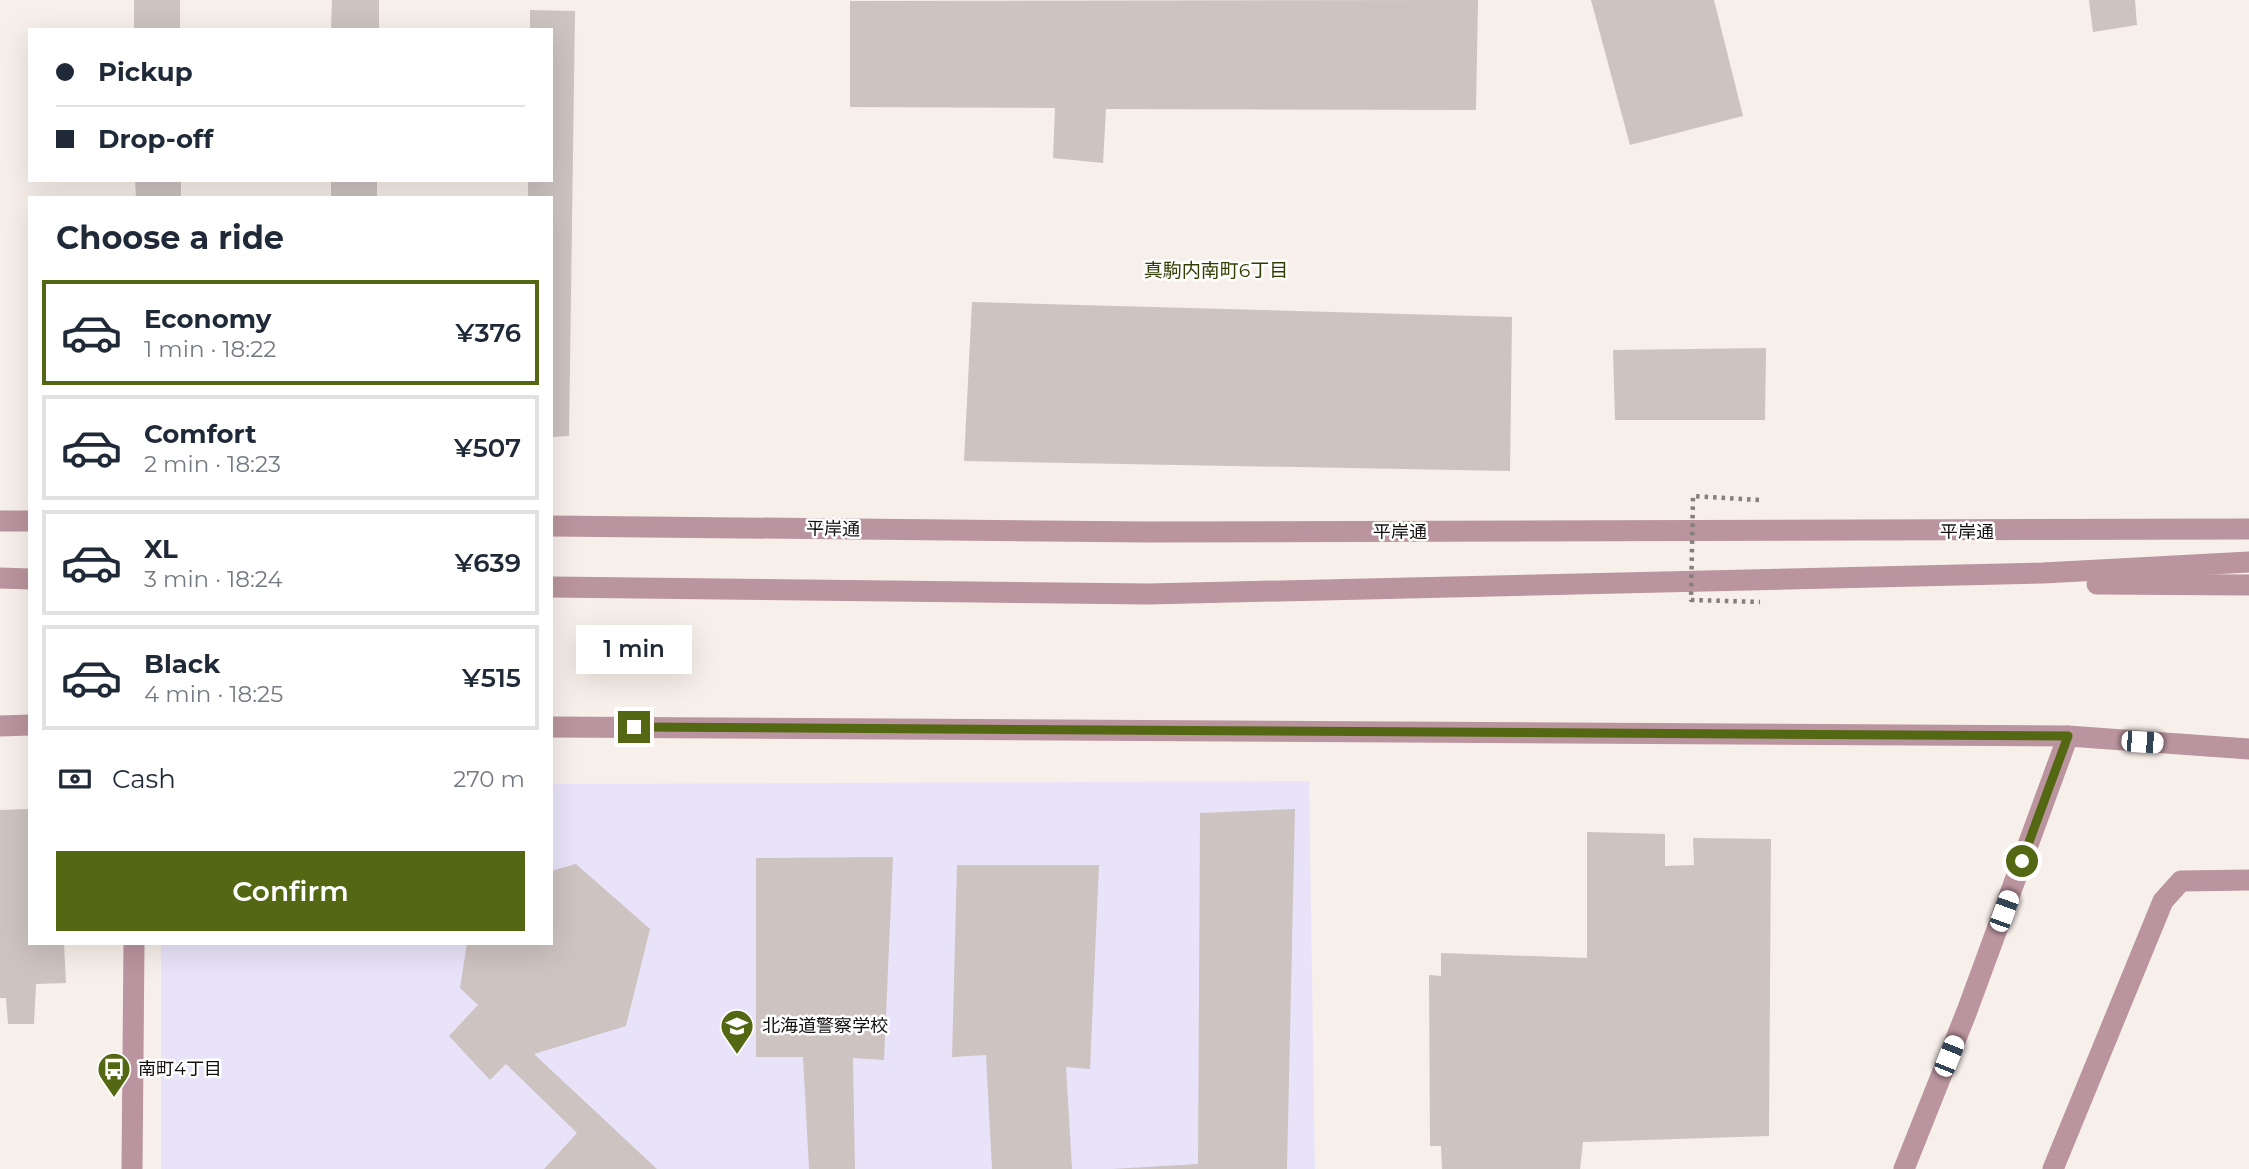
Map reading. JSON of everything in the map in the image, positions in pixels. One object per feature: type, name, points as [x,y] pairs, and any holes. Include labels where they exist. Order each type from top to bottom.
[{"type":"street","points":[[0,521],[28,521]]},
{"type":"street","name":"平岸通","points":[[553,526],[1134,531],[2249,529]]},
{"type":"street","points":[[553,587],[1149,594],[2043,573],[2249,562]]},
{"type":"street","points":[[2043,573],[2090,584],[2249,585]]},
{"type":"street","points":[[0,578],[28,579]]},
{"type":"street","points":[[0,726],[28,725]]},
{"type":"street","points":[[553,727],[2068,736],[2249,749]]},
{"type":"street","points":[[1904,1169],[1967,1011],[2068,736]]},
{"type":"street","points":[[2053,1169],[2163,901],[2181,881],[2249,880]]},
{"type":"street","points":[[132,1169],[134,945]]},
{"type":"path","points":[[1759,500],[1693,496],[1691,600],[1760,602]]},
{"type":"shaded area","name":"北海道警察学校","points":[[1309,781],[1315,1169],[161,1169],[161,945],[553,945],[553,784]]},
{"type":"building","points":[[134,0],[180,0],[180,28],[134,28]]},
{"type":"building","points":[[332,0],[379,0],[379,28],[331,28]]},
{"type":"building","points":[[1478,0],[1476,110],[1106,109],[1103,163],[1053,158],[1055,108],[850,107],[850,1]]},
{"type":"building","points":[[1591,0],[1714,0],[1743,116],[1630,145]]},
{"type":"building","points":[[2089,0],[2135,0],[2137,25],[2093,32]]},
{"type":"building","points":[[530,10],[575,11],[569,436],[553,437],[553,196],[528,196],[528,182],[553,182],[553,28],[530,28]]},
{"type":"building","points":[[135,182],[181,182],[181,196],[136,196]]},
{"type":"building","points":[[331,182],[377,182],[377,196],[331,196]]},
{"type":"building","points":[[972,302],[1512,317],[1510,471],[964,461]]},
{"type":"building","points":[[1766,348],[1765,420],[1615,420],[1613,350]]},
{"type":"building","points":[[28,809],[28,945],[64,945],[66,983],[36,984],[34,1024],[8,1024],[6,998],[0,998],[0,810]]},
{"type":"building","points":[[1295,809],[1287,1169],[1111,1169],[1198,1164],[1200,813]]},
{"type":"building","points":[[1587,832],[1665,834],[1665,866],[1694,865],[1693,838],[1771,839],[1769,1136],[1583,1142],[1580,1169],[1442,1169],[1441,1146],[1430,1146],[1429,975],[1441,976],[1441,953],[1587,958]]},
{"type":"building","points":[[893,857],[884,1060],[853,1058],[855,1169],[809,1169],[803,1057],[756,1057],[756,858]]},
{"type":"building","points":[[576,864],[650,929],[626,1026],[534,1054],[657,1169],[544,1169],[577,1133],[506,1064],[490,1080],[449,1036],[478,1005],[460,988],[467,945],[553,945],[553,870]]},
{"type":"building","points":[[957,865],[1099,865],[1090,1069],[1066,1067],[1072,1169],[992,1169],[986,1055],[952,1057]]},
{"type":"place","name":"北海道警察学校","points":[[737,1056]]},
{"type":"place","name":"南町4丁目","points":[[114,1099]]},
{"type":"district","name":"真駒内南町6丁目","points":[[1216,270]]},
{"type":"route","points":[[634,727],[2068,736],[2022,861]]}]
